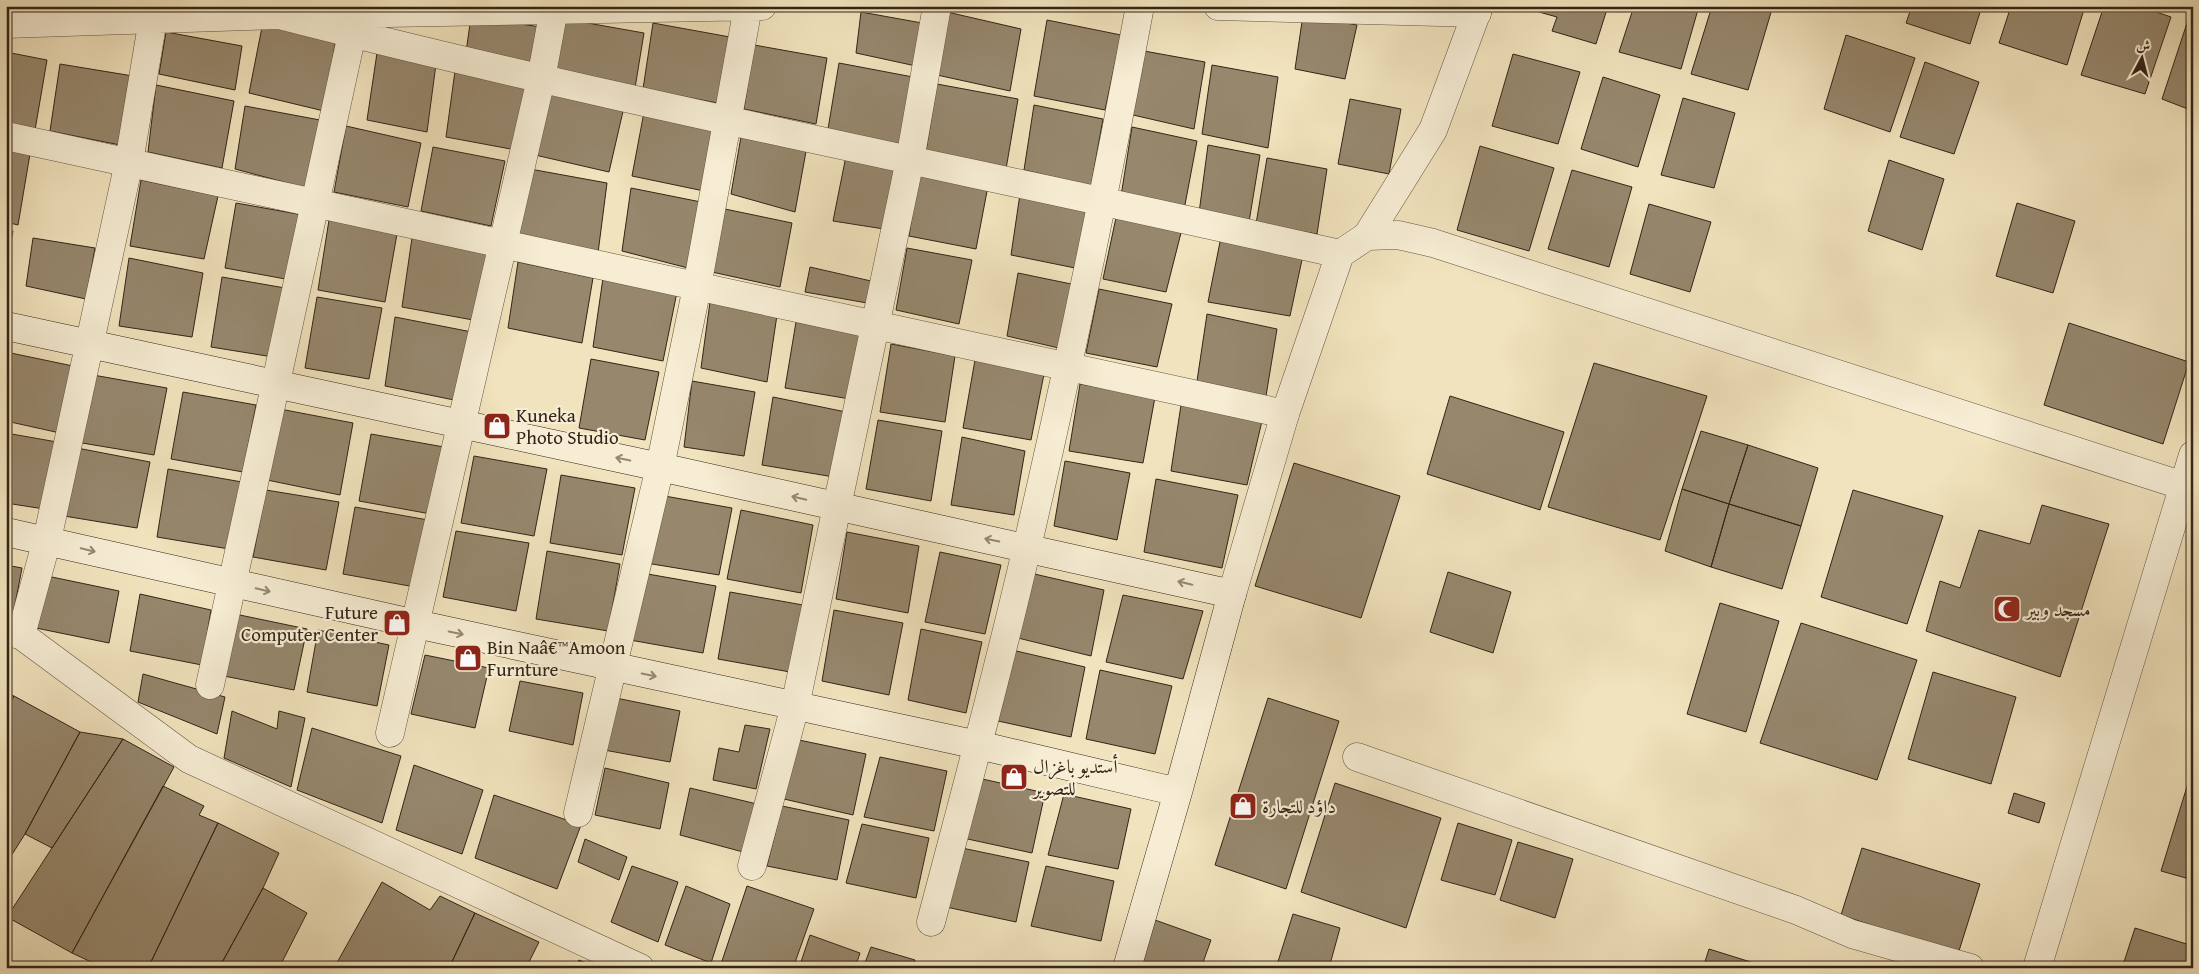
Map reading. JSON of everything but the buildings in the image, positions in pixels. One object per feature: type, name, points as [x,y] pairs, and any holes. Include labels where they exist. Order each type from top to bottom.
[{"type":"street","points":[[6,24],[279,15],[762,6]]},
{"type":"street","points":[[752,866],[795,706],[910,160],[936,6]]},
{"type":"street","points":[[930,922],[978,745],[1027,547],[1103,200],[1140,6]]},
{"type":"street","points":[[1127,968],[1178,792],[1232,594],[1285,414],[1340,254],[1367,236],[1433,130],[1478,10],[1218,6]]},
{"type":"street","points":[[578,813],[611,667],[660,467],[697,287],[748,7]]},
{"type":"street","points":[[390,733],[541,79],[554,9]]},
{"type":"street","points":[[279,15],[541,79],[910,160],[1103,200],[1340,254]]},
{"type":"street","points":[[153,19],[128,162],[46,540],[13,634],[189,759],[640,968]]},
{"type":"street","points":[[210,685],[352,34]]},
{"type":"street","points":[[6,136],[1285,414]]},
{"type":"street","points":[[1367,236],[1398,235],[1433,242],[2188,488]]},
{"type":"street","points":[[6,326],[1027,547],[1232,594]]},
{"type":"street","points":[[2037,968],[2188,488],[2193,455]]},
{"type":"street","points":[[6,532],[611,667],[978,745],[1178,792]]},
{"type":"street","points":[[1357,757],[1796,910],[1852,934],[1970,968]]},
{"type":"place","name":"Kuneka Photo Studio","points":[[497,426]]},
{"type":"place","name":"مسجد وبير","points":[[2007,609]]},
{"type":"place","name":"Future Computer Center","points":[[397,623]]},
{"type":"place","name":"Bin Naâ€™Amoon Furnture","points":[[468,658]]},
{"type":"place","name":"أستديو باغزال للتصوير","points":[[1014,777]]},
{"type":"place","name":"داؤد للتجارة","points":[[1243,806]]}]
